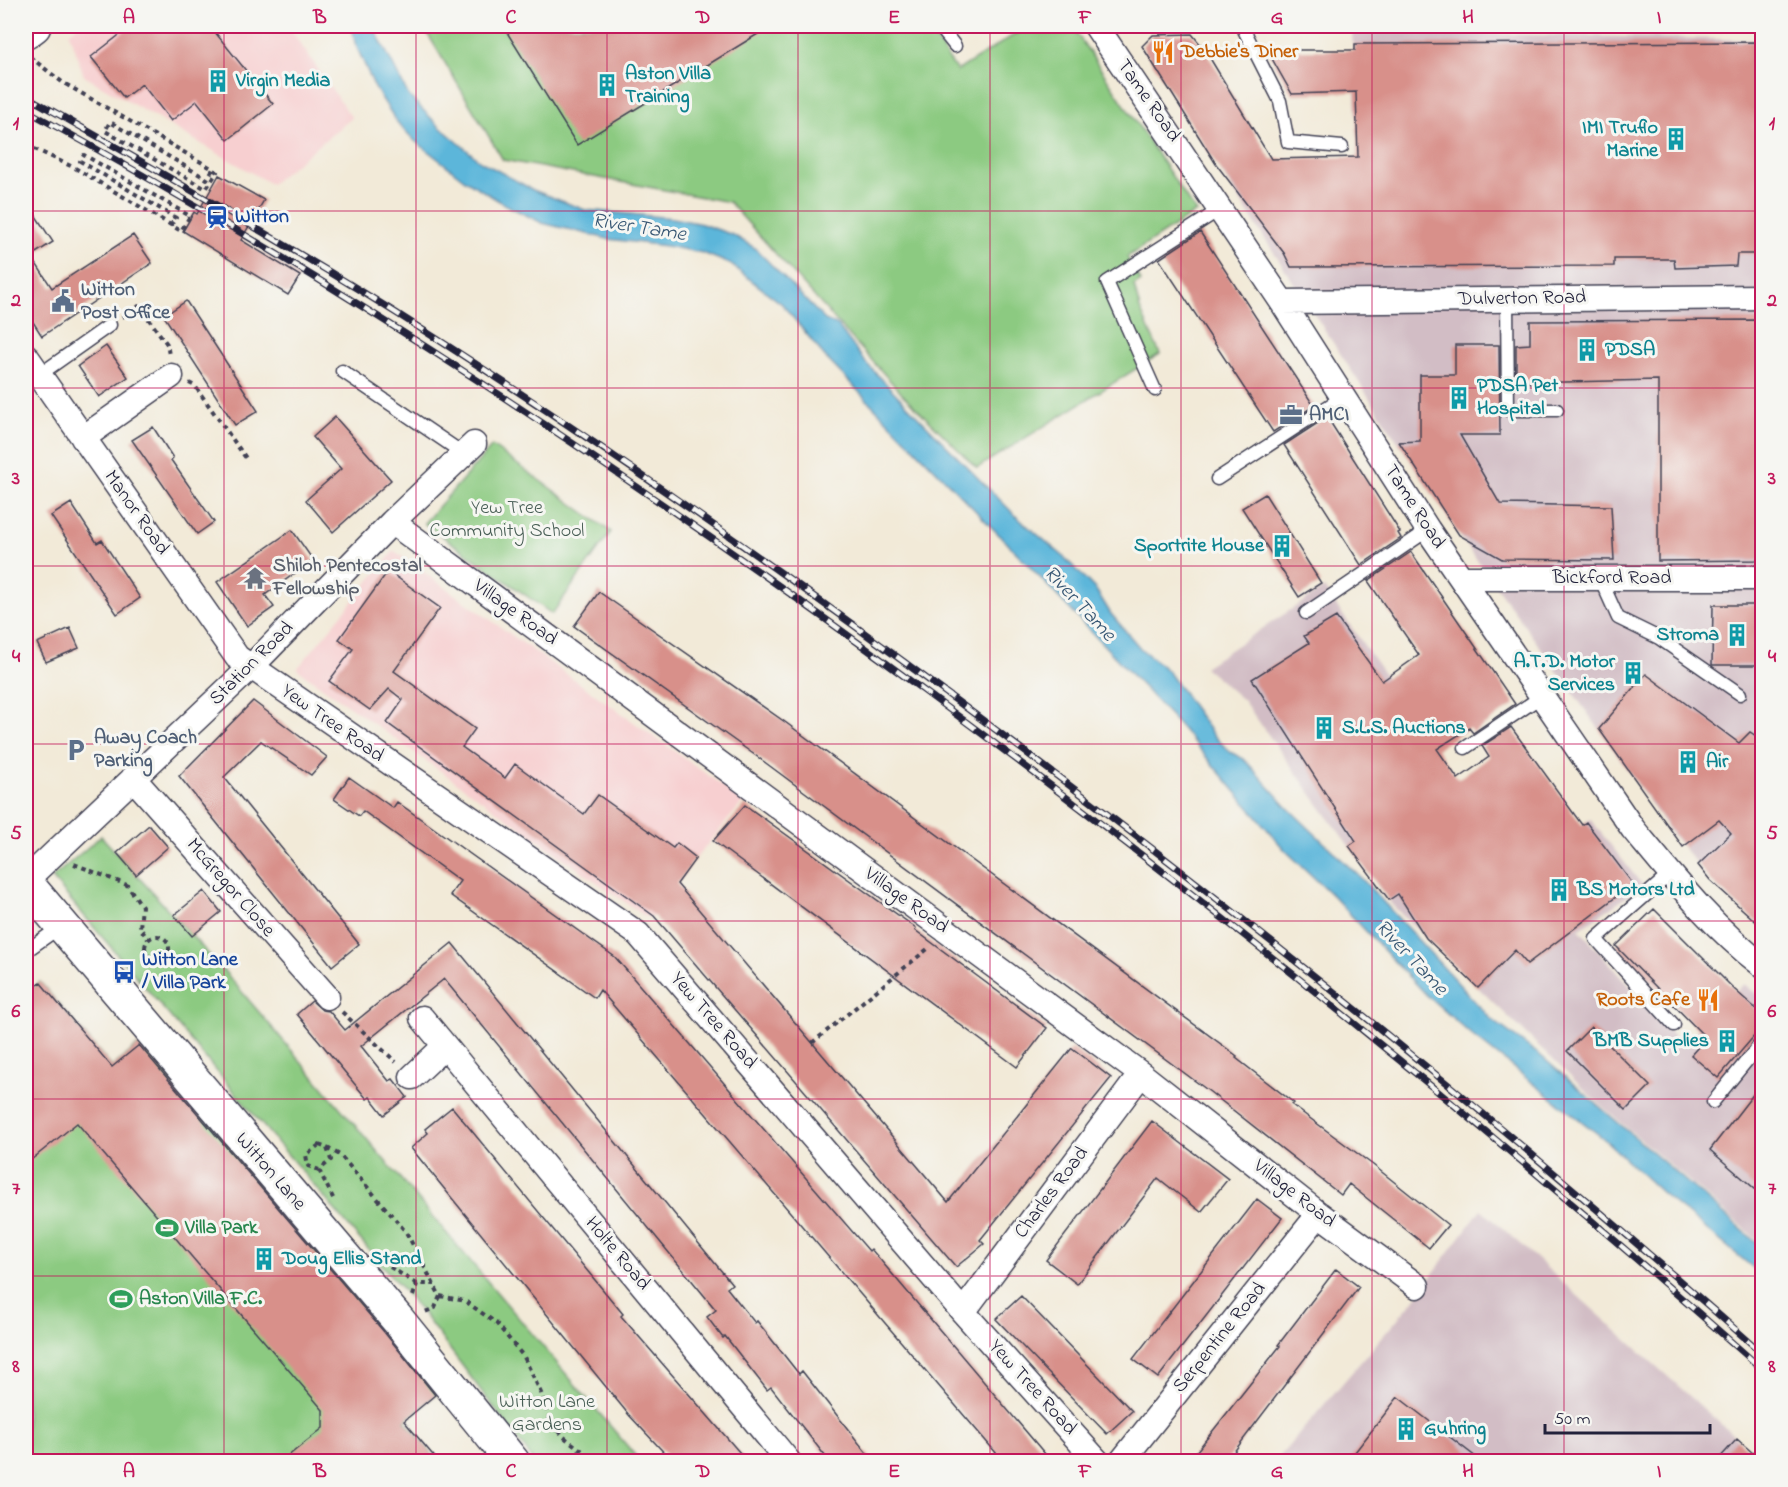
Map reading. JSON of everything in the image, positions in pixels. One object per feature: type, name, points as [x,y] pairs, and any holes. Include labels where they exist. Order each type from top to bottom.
[{"type":"main road","points":[[26,32],[34,26]]},
{"type":"main road","name":"Witton Lane","points":[[27,888],[398,1320],[513,1461]]},
{"type":"street","name":"Tame Road","points":[[1096,26],[1181,149],[1219,210],[1344,396],[1428,530],[1633,829],[1670,874],[1741,949],[1762,965]]},
{"type":"street","name":"Dulverton Road","points":[[1282,302],[1762,297]]},
{"type":"street","name":"Manor Road","points":[[32,365],[237,657],[250,668]]},
{"type":"street","points":[[83,438],[171,376]]},
{"type":"street","name":"Station Road","points":[[27,888],[57,850],[250,668],[392,522],[469,449]]},
{"type":"street","name":"Village Road","points":[[392,522],[1141,1074],[1319,1214],[1417,1286]]},
{"type":"street","name":"Bickford Road","points":[[1462,578],[1762,578]]},
{"type":"street","name":"Yew Tree Road","points":[[250,668],[638,934],[963,1312],[1098,1461]]},
{"type":"street","name":"McGregor Close","points":[[133,778],[327,997]]},
{"type":"street","name":"Holte Road","points":[[423,1018],[789,1461]]},
{"type":"street","points":[[412,1077],[445,1046]]},
{"type":"street","name":"Charles Road","points":[[963,1312],[1141,1074]]},
{"type":"street","name":"Serpentine Road","points":[[1121,1461],[1319,1214]]},
{"type":"lane","points":[[939,26],[955,46]]},
{"type":"lane","points":[[1242,26],[1280,101],[1288,142],[1342,147]]},
{"type":"lane","points":[[1155,390],[1107,282],[1219,210]]},
{"type":"lane","points":[[1507,299],[1508,410],[1557,410]]},
{"type":"lane","points":[[32,365],[110,325]]},
{"type":"lane","points":[[342,371],[469,449]]},
{"type":"lane","points":[[1217,479],[1344,396]]},
{"type":"lane","points":[[1306,613],[1428,530]]},
{"type":"lane","points":[[1600,578],[1618,618],[1659,638],[1740,694]]},
{"type":"lane","points":[[1465,748],[1542,696]]},
{"type":"lane","points":[[1670,874],[1596,939],[1674,1025]]},
{"type":"lane","points":[[26,951],[60,927]]},
{"type":"lane","points":[[1713,1102],[1762,1041]]},
{"type":"path","points":[[26,52],[40,68],[62,82],[213,169],[217,172],[206,189],[105,131],[110,123],[207,179],[213,169]]},
{"type":"path","points":[[26,145],[75,168],[181,231],[190,216],[84,155],[80,161],[176,218],[171,225]]},
{"type":"path","points":[[110,325],[139,306],[168,344],[171,376],[195,386],[248,461]]},
{"type":"path","points":[[57,850],[68,860],[87,870],[127,885],[142,906],[140,928],[148,939]]},
{"type":"path","points":[[812,1043],[939,940],[946,930]]},
{"type":"path","points":[[154,936],[163,937],[169,944],[169,953],[163,959],[155,961],[147,956],[145,946],[148,939],[154,936]]},
{"type":"path","points":[[327,997],[412,1077]]},
{"type":"path","points":[[327,1148],[331,1160],[319,1170],[308,1166],[306,1155],[319,1145],[327,1148],[340,1155],[406,1232],[441,1296]]},
{"type":"path","points":[[435,1284],[417,1284],[413,1296],[421,1313],[435,1308],[441,1296]]},
{"type":"path","points":[[441,1296],[465,1301],[496,1323],[524,1357],[541,1392],[550,1420],[564,1437],[597,1461]]},
{"type":"shaded area","points":[[78,26],[288,26],[352,118],[271,184],[84,76],[69,33]]},
{"type":"shaded area","points":[[1352,31],[1762,40],[1762,927],[1711,881],[1670,832],[1459,535],[1216,164],[1358,157]]},
{"type":"shaded area","points":[[394,551],[744,801],[696,858],[654,916],[646,917],[297,669]]},
{"type":"shaded area","points":[[1324,588],[1520,868],[1590,819],[1643,886],[1579,929],[1682,1045],[1744,984],[1762,998],[1762,1244],[1596,1101],[1392,905],[1243,700],[1204,667]]},
{"type":"shaded area","points":[[1481,1209],[1762,1462],[1275,1462],[1413,1301]]},
{"type":"green space","points":[[423,26],[926,26],[957,71],[1028,26],[1072,26],[1196,212],[1127,257],[1141,281],[1134,286],[1140,309],[1160,354],[977,468],[903,395],[729,202],[503,160]]},
{"type":"green space","name":"Yew Tree Community School","points":[[492,446],[611,532],[552,614],[424,523]]},
{"type":"green space","name":"Witton Lane Gardens","points":[[101,836],[225,972],[640,1461],[534,1461],[421,1311],[52,878]]},
{"type":"green space","name":"Villa Park","points":[[40,982],[112,1067],[147,1038],[444,1388],[405,1421],[438,1461],[26,1461],[26,994]]},
{"type":"water","name":"River Tame","points":[[352,26],[373,26],[409,96],[440,127],[480,161],[533,190],[585,210],[673,218],[702,224],[733,235],[755,248],[825,320],[838,326],[866,363],[976,476],[1018,518],[1063,556],[1096,590],[1111,614],[1141,649],[1168,671],[1213,735],[1230,752],[1244,759],[1288,808],[1363,880],[1491,1019],[1541,1056],[1762,1247],[1762,1275],[1662,1193],[1603,1138],[1474,1037],[1421,990],[1333,896],[1284,849],[1180,726],[1014,550],[826,358],[782,304],[730,264],[703,253],[608,239],[542,223],[504,204],[465,180],[415,141],[397,122],[375,88],[355,43]]},
{"type":"building","name":"Virgin Media","points":[[131,26],[210,26],[273,104],[228,140],[197,101],[171,121],[142,84],[124,98],[91,57]]},
{"type":"building","name":"Aston Villa Training","points":[[503,26],[771,26],[577,145]]},
{"type":"building","points":[[1192,34],[1205,50],[1271,159],[1358,157],[1356,92],[1292,94],[1267,50],[1355,50],[1355,44],[1762,42],[1762,254],[1737,254],[1736,266],[1675,268],[1674,259],[1614,259],[1614,266],[1291,267],[1284,253],[1216,164],[1142,46],[1153,35]]},
{"type":"building","points":[[219,175],[264,200],[241,240],[300,276],[288,295],[183,231],[194,212],[197,214]]},
{"type":"building","points":[[26,201],[53,242],[31,256],[52,288],[133,235],[152,263],[42,336],[26,311]]},
{"type":"building","points":[[1200,232],[1314,406],[1273,432],[1159,259]]},
{"type":"building","points":[[186,301],[258,411],[235,425],[164,316]]},
{"type":"building","points":[[1762,320],[1762,560],[1658,561],[1658,380],[1516,383],[1516,345],[1530,344],[1530,321]]},
{"type":"building","points":[[1455,345],[1499,345],[1500,435],[1460,435],[1500,504],[1611,506],[1614,560],[1502,559],[1459,535],[1399,442],[1420,441],[1420,375],[1455,375]]},
{"type":"building","points":[[106,346],[128,377],[99,397],[78,366]]},
{"type":"building","points":[[335,417],[391,480],[333,532],[306,500],[341,469],[313,437]]},
{"type":"building","points":[[1327,417],[1400,532],[1398,533],[1401,538],[1361,565],[1284,445]]},
{"type":"building","points":[[153,427],[173,458],[171,460],[214,522],[197,534],[132,440]]},
{"type":"building","name":"Sportrite House","points":[[1265,494],[1321,583],[1299,597],[1242,508]]},
{"type":"building","points":[[71,503],[97,543],[102,540],[140,598],[117,614],[51,516]]},
{"type":"building","name":"Shiloh Pentecostal Fellowship","points":[[292,530],[313,560],[265,595],[274,607],[247,626],[217,582]]},
{"type":"building","points":[[1411,552],[1515,704],[1473,733],[1469,728],[1437,749],[1458,779],[1489,757],[1482,746],[1511,727],[1582,825],[1586,822],[1633,884],[1527,964],[1515,950],[1478,988],[1426,938],[1398,894],[1389,900],[1349,846],[1356,841],[1252,679],[1309,643],[1304,636],[1336,617],[1382,681],[1419,655],[1368,581]]},
{"type":"building","points":[[388,571],[440,608],[394,671],[475,729],[462,747],[505,778],[515,764],[584,814],[598,795],[673,848],[677,843],[696,858],[677,884],[948,1202],[1072,1048],[1111,1078],[980,1240],[984,1244],[956,1267],[654,916],[387,723],[403,700],[389,689],[370,710],[329,681],[353,649],[339,639]]},
{"type":"building","points":[[599,592],[785,722],[1237,1056],[1236,1058],[1294,1103],[1292,1105],[1373,1165],[1448,1225],[1429,1248],[1349,1184],[1341,1195],[1210,1092],[759,758],[574,626]]},
{"type":"building","name":"Stroma","points":[[1713,605],[1762,605],[1762,665],[1712,665]]},
{"type":"building","points":[[70,628],[79,648],[46,662],[37,643]]},
{"type":"building","points":[[1646,674],[1739,743],[1750,732],[1762,740],[1762,927],[1710,880],[1698,865],[1731,833],[1719,820],[1683,847],[1599,729]]},
{"type":"building","points":[[253,701],[327,757],[311,775],[261,741],[224,777],[359,944],[332,966],[179,776]]},
{"type":"building","points":[[349,777],[393,808],[397,802],[615,957],[869,1251],[871,1249],[1051,1461],[1003,1461],[600,990],[595,998],[450,895],[460,881],[363,811],[359,816],[334,799]]},
{"type":"building","points":[[745,805],[916,928],[915,930],[1047,1028],[1017,1067],[713,841]]},
{"type":"building","points":[[149,825],[168,847],[136,875],[117,853]]},
{"type":"building","points":[[204,891],[221,912],[192,936],[174,915]]},
{"type":"building","points":[[1654,909],[1762,1014],[1762,1027],[1718,1078],[1691,1055],[1706,1038],[1616,946]]},
{"type":"building","points":[[452,943],[732,1284],[727,1288],[755,1323],[757,1321],[799,1374],[802,1371],[873,1461],[829,1461],[771,1387],[767,1390],[725,1336],[723,1338],[707,1317],[716,1310],[444,979],[361,1046],[389,1081],[393,1079],[407,1097],[384,1115],[370,1097],[367,1099],[297,1014],[312,1001],[322,1010],[329,1011],[345,1030]]},
{"type":"building","name":"Doug Ellis Stand","points":[[40,982],[112,1067],[139,1045],[384,1332],[435,1395],[404,1421],[438,1461],[282,1461],[323,1428],[323,1410],[77,1123],[26,1164],[26,994]]},
{"type":"building","points":[[1591,1027],[1650,1086],[1626,1110],[1567,1051]]},
{"type":"building","points":[[1762,1083],[1762,1195],[1710,1150]]},
{"type":"building","points":[[452,1107],[623,1314],[621,1316],[747,1461],[672,1461],[629,1415],[411,1148],[428,1133],[425,1129]]},
{"type":"building","points":[[1152,1121],[1228,1179],[1201,1212],[1158,1178],[1077,1284],[1046,1260]]},
{"type":"building","points":[[1257,1199],[1282,1218],[1158,1378],[1133,1359]]},
{"type":"building","points":[[1336,1269],[1359,1287],[1227,1461],[1189,1461],[1280,1346],[1278,1345]]},
{"type":"building","points":[[1021,1296],[1132,1411],[1107,1434],[996,1319]]},
{"type":"building","name":"Guhring","points":[[1398,1397],[1481,1461],[1348,1461]]},
{"type":"building","points":[[1737,1439],[1762,1461],[1717,1461]]},
{"type":"railway","points":[[26,96],[278,241],[438,339],[664,490],[811,594],[1061,779],[1266,937],[1566,1183],[1762,1353]]},
{"type":"railway","points":[[26,110],[143,175],[372,313],[596,459],[815,611],[1139,853],[1350,1020],[1558,1192],[1762,1369]]},
{"type":"place","name":"Debbie's Diner","points":[[1163,52]]},
{"type":"place","name":"Virgin Media","points":[[218,81]]},
{"type":"place","name":"Aston Villa Training","points":[[607,85]]},
{"type":"place","name":"IMI Truflo Marine","points":[[1676,139]]},
{"type":"place","name":"Witton","points":[[217,217]]},
{"type":"place","name":"Witton Post Office","points":[[63,301]]},
{"type":"place","name":"PDSA","points":[[1587,350]]},
{"type":"place","name":"PDSA Pet Hospital","points":[[1459,398]]},
{"type":"place","name":"AMCI","points":[[1291,415]]},
{"type":"place","name":"Sportrite House","points":[[1282,546]]},
{"type":"place","name":"Shiloh Pentecostal Fellowship","points":[[255,578]]},
{"type":"place","name":"Stroma","points":[[1737,635]]},
{"type":"place","name":"A.T.D. Motor Services","points":[[1633,673]]},
{"type":"place","name":"S.L.S. Auctions","points":[[1324,728]]},
{"type":"place","name":"Away Coach Parking","points":[[76,750]]},
{"type":"place","name":"Air","points":[[1688,762]]},
{"type":"place","name":"BS Motors Ltd","points":[[1559,890]]},
{"type":"place","name":"Witton Lane / Villa Park","points":[[124,972]]},
{"type":"place","name":"Roots Cafe","points":[[1708,1000]]},
{"type":"place","name":"BMB Supplies","points":[[1727,1041]]},
{"type":"place","name":"Villa Park","points":[[167,1228]]},
{"type":"place","name":"Doug Ellis Stand","points":[[264,1259]]},
{"type":"place","name":"Aston Villa F.C.","points":[[121,1299]]},
{"type":"place","name":"Guhring","points":[[1406,1429]]}]
